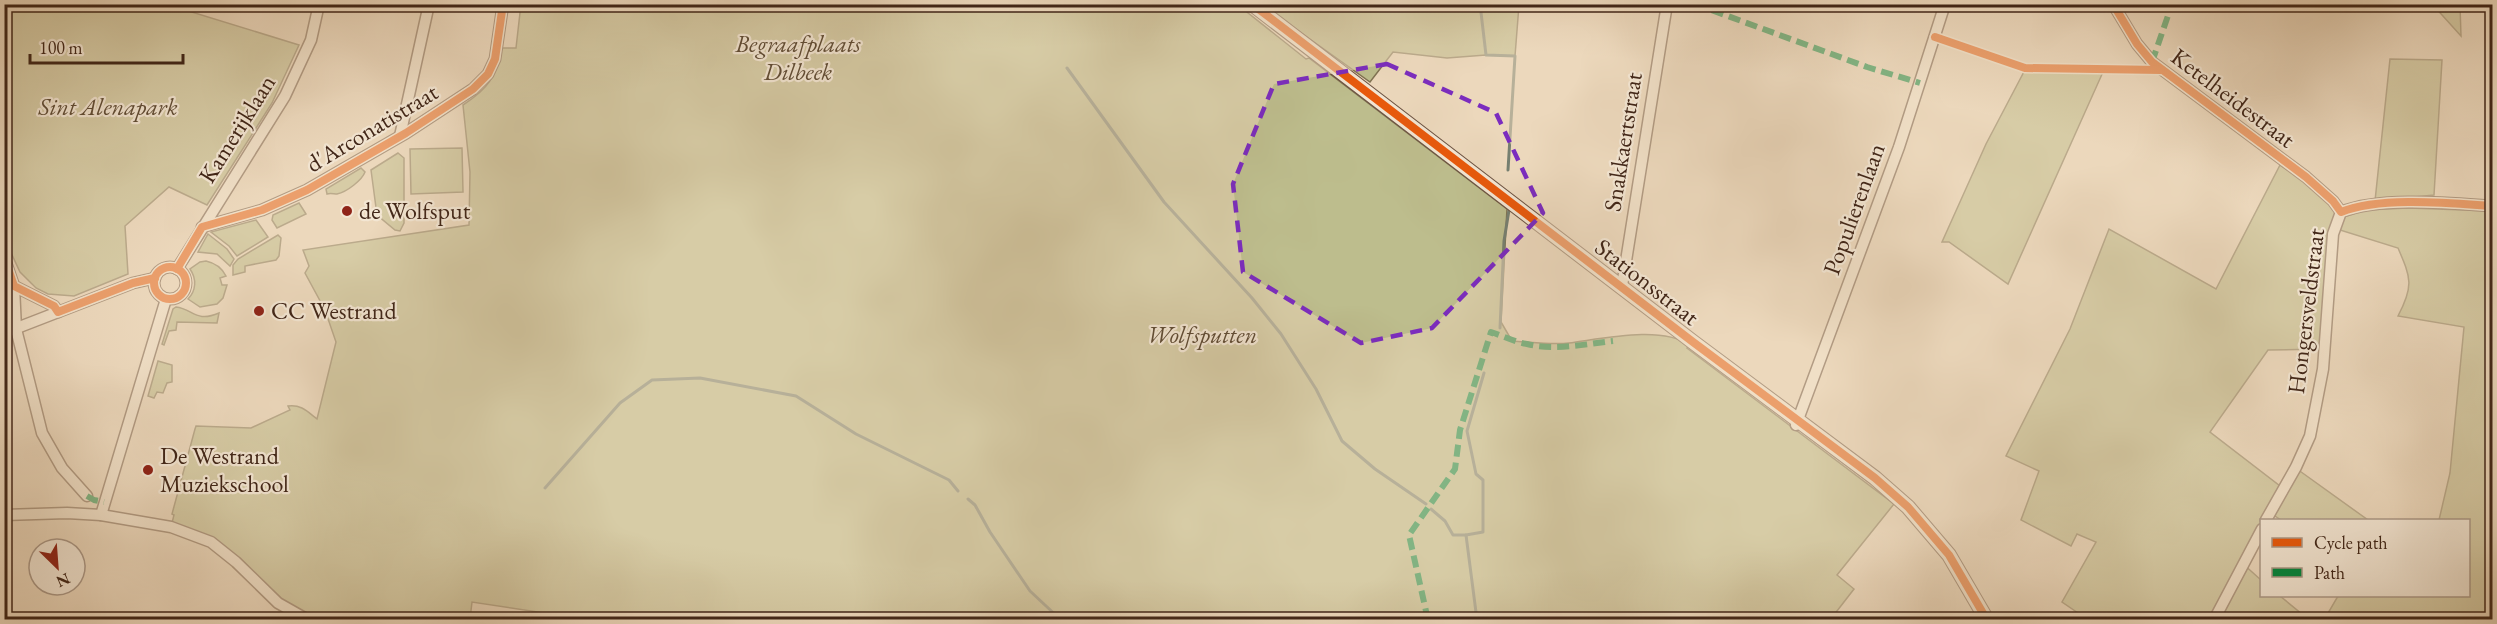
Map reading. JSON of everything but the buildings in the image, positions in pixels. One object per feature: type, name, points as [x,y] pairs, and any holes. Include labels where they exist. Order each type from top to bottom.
[{"type":"street","name":"Kamerijklaan","points":[[177,268],[285,96],[311,39],[319,4]]},
{"type":"street","points":[[400,136],[429,4]]},
{"type":"street","name":"d'Arconatistraat","points":[[202,227],[286,201],[400,136],[467,94],[485,78],[495,59],[503,4]]},
{"type":"street","name":"Stationsstraat","points":[[1252,4],[1622,285],[1797,423],[1875,478],[1916,515],[1949,555],[1987,620]]},
{"type":"street","name":"Snakkaertstraat","points":[[1622,285],[1667,4]]},
{"type":"street","name":"Populierenlaan","points":[[1797,423],[1899,147],[1945,4]]},
{"type":"street","name":"Ketelheidestraat","points":[[2113,4],[2137,44],[2152,62],[2306,177],[2341,212]]},
{"type":"street","name":"Hongersveldstraat","points":[[2267,519],[2296,467],[2310,436],[2323,369],[2333,234],[2341,212],[2367,205],[2409,203],[2493,206]]},
{"type":"street","points":[[4,256],[14,286],[16,328],[42,433],[62,468],[87,496]]},
{"type":"street","points":[[164,268],[177,268],[186,279],[185,291],[176,298],[166,299],[157,291],[154,285],[155,278],[164,268]]},
{"type":"street","points":[[4,333],[133,283],[155,278]]},
{"type":"street","points":[[14,286],[54,306],[58,312]]},
{"type":"street","points":[[101,515],[166,299]]},
{"type":"street","points":[[4,515],[67,513],[101,515],[171,527],[211,542],[236,562],[278,603],[308,620]]},
{"type":"street","points":[[2214,620],[2260,533]]},
{"type":"highlighted area","points":[[1387,64],[1496,113],[1543,213],[1432,328],[1361,343],[1243,272],[1233,184],[1274,84]]},
{"type":"green space","name":"Wolfsputten","points":[[521,4],[1238,5],[1306,59],[1309,58],[1507,209],[1501,322],[1512,341],[1562,344],[1631,335],[1677,339],[1689,345],[1687,348],[1894,504],[1837,575],[1854,589],[1830,620],[590,620],[472,602],[470,619],[308,619],[298,615],[211,542],[171,527],[174,515],[172,514],[196,426],[251,428],[290,410],[288,406],[304,409],[317,419],[336,342],[325,310],[305,273],[309,266],[303,250],[469,225],[470,172],[463,105],[490,81],[502,48],[516,48]]},
{"type":"green space","name":"Sint Alenapark","points":[[4,5],[169,5],[299,45],[272,103],[207,205],[169,187],[125,226],[128,274],[74,296],[48,294],[36,288],[20,272],[6,242]]},
{"type":"green space","points":[[1262,5],[1519,5],[1515,56],[1486,55],[1447,58],[1393,52],[1370,82]]},
{"type":"green space","points":[[2433,5],[2460,5],[2461,36]]},
{"type":"green space","points":[[2390,59],[2442,60],[2434,195],[2375,201]]},
{"type":"green space","points":[[2027,66],[2103,72],[2008,284],[1949,242],[1942,242],[1986,144]]},
{"type":"green space","points":[[462,148],[463,192],[411,194],[410,149]]},
{"type":"green space","points":[[398,153],[404,158],[404,223],[400,231],[395,230],[377,215],[371,170]]},
{"type":"green space","points":[[2280,165],[2303,180],[2336,212],[2322,349],[2268,350],[2210,432],[2280,486],[2263,519],[2260,519],[2260,525],[2241,562],[2260,579],[2260,597],[2281,597],[2308,619],[2087,619],[2062,602],[2096,542],[2077,534],[2071,546],[2021,520],[2039,471],[2006,456],[2070,329],[2109,229],[2216,289]]},
{"type":"green space","points":[[361,168],[365,172],[354,185],[341,193],[327,194],[326,189]]},
{"type":"green space","points":[[299,203],[306,214],[277,228],[272,220],[273,215]]},
{"type":"green space","points":[[2408,208],[2492,211],[2492,619],[2324,620],[2337,597],[2470,597],[2470,519],[2439,519],[2450,473],[2464,327],[2398,316],[2407,297],[2409,282],[2398,248],[2340,230],[2343,217],[2367,210]]},
{"type":"green space","points":[[256,220],[268,237],[237,256],[229,246],[211,232]]},
{"type":"green space","points":[[208,234],[227,249],[234,259],[230,266],[217,254],[198,252]]},
{"type":"green space","points":[[278,235],[281,238],[279,256],[276,260],[245,266],[245,272],[233,275],[233,265],[238,259]]},
{"type":"green space","points":[[206,261],[222,271],[226,276],[220,278],[222,285],[227,285],[223,298],[217,304],[200,307],[188,299],[195,285],[190,269]]},
{"type":"green space","points":[[176,307],[205,317],[219,313],[217,323],[177,322],[176,330],[169,331],[164,345],[162,344],[173,309]]},
{"type":"green space","points":[[158,361],[172,365],[172,382],[167,383],[163,393],[157,392],[154,398],[148,396]]},
{"type":"green space","points":[[2297,469],[2367,519],[2280,519],[2272,514]]},
{"type":"waterway","points":[[1480,4],[1486,55],[1515,56],[1508,170]]},
{"type":"waterway","points":[[1067,68],[1164,202],[1252,298],[1281,334],[1316,389],[1342,441],[1375,469],[1426,504]]},
{"type":"waterway","points":[[1500,328],[1504,241],[1509,210]]},
{"type":"waterway","points":[[1477,620],[1466,535],[1483,532],[1483,480],[1476,474],[1467,431],[1484,373]]},
{"type":"waterway","points":[[545,488],[620,403],[652,380],[700,378],[796,396],[856,434],[949,480],[958,491]]},
{"type":"waterway","points":[[968,499],[975,505],[990,532],[1030,591],[1061,620]]},
{"type":"waterway","points":[[1431,509],[1445,521],[1453,535],[1466,535]]},
{"type":"marked path","points":[[1695,4],[1867,67],[1920,83]]},
{"type":"marked path","points":[[2152,62],[2172,4]]},
{"type":"marked path","points":[[1428,620],[1409,535],[1455,469],[1460,430],[1491,332],[1522,343],[1549,347],[1613,341]]},
{"type":"marked path","points":[[87,496],[104,502]]},
{"type":"cycle path","points":[[177,269],[202,227],[262,210],[307,190],[406,133],[473,89],[488,74],[495,59],[503,4]]},
{"type":"cycle path","points":[[1252,4],[1693,342],[1875,478],[1908,507],[1949,555],[1987,620]]},
{"type":"cycle path","points":[[2113,4],[2137,44],[2152,62],[2306,177],[2333,201],[2341,212],[2357,207],[2395,202],[2492,206]]},
{"type":"cycle path","points":[[1935,37],[2025,68],[2161,70]]},
{"type":"cycle path","points":[[4,257],[14,286],[54,306],[58,312],[133,283],[155,278]]},
{"type":"cycle path","points":[[170,267],[181,272],[186,283],[181,294],[170,299],[159,294],[154,283],[159,272],[170,267]]},
{"type":"place","name":"de Wolfsput","points":[[347,211]]},
{"type":"place","name":"CC Westrand","points":[[259,311]]},
{"type":"place","name":"De Westrand Muziekschool","points":[[148,470]]},
{"type":"park label","name":"Begraafplaats Dilbeek","points":[[798,58]]}]
